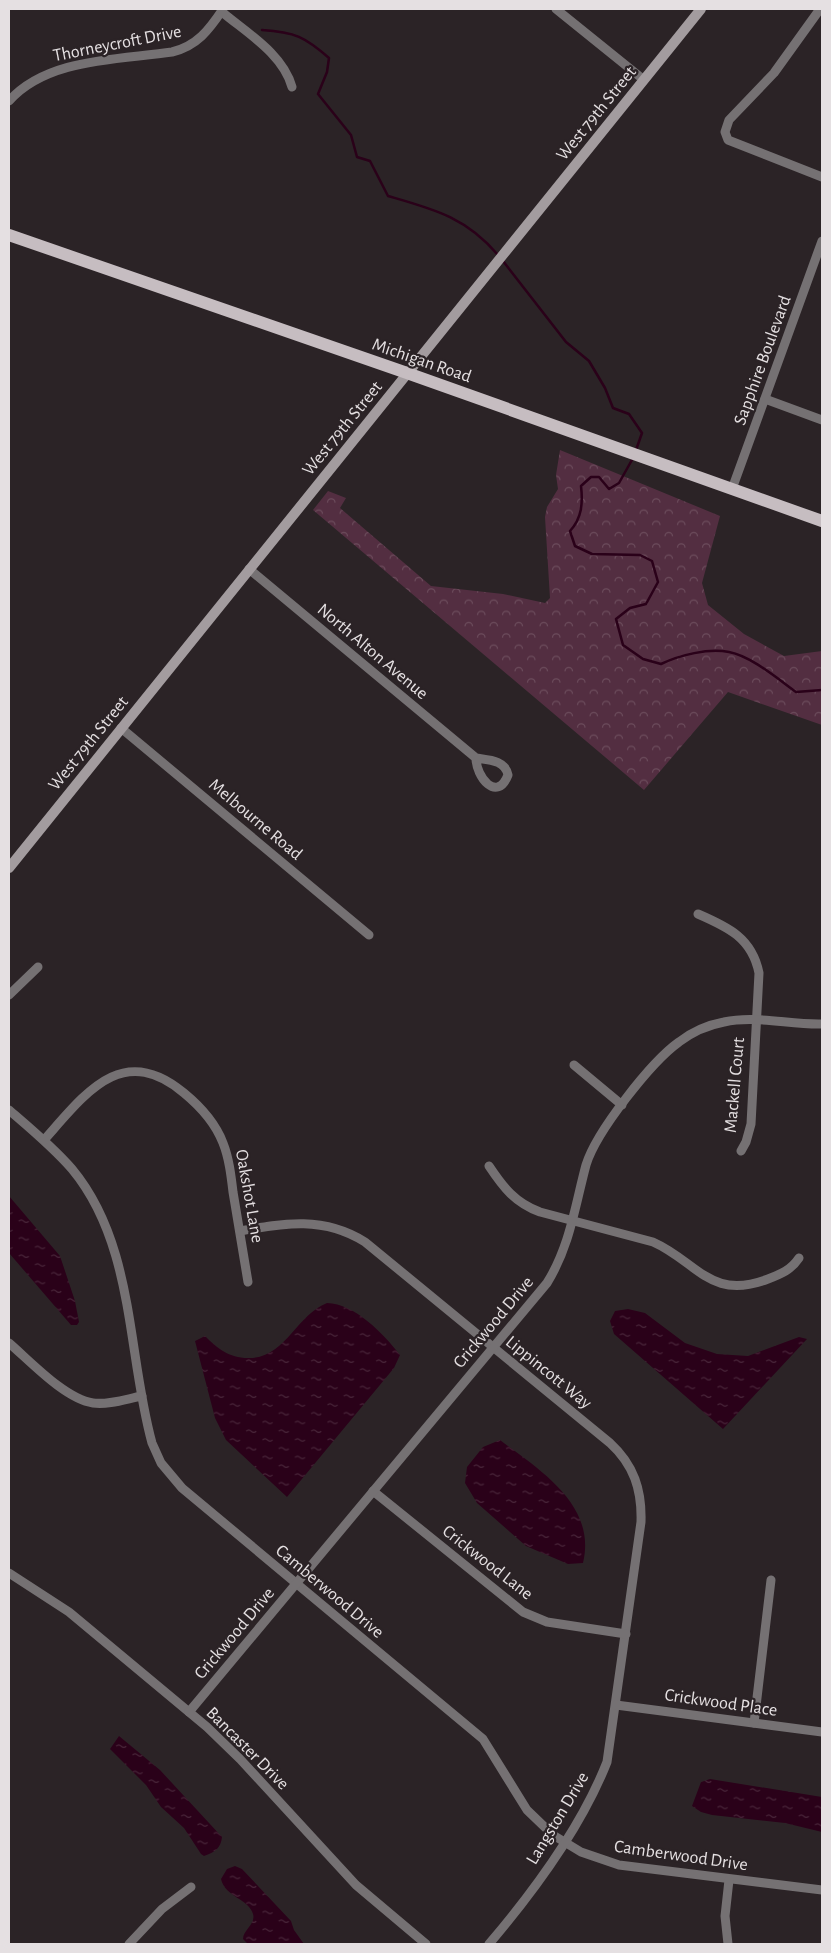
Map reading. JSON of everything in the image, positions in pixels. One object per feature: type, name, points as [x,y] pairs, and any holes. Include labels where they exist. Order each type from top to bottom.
[{"type":"main road","name":"West 79th Street","points":[[9,868],[701,9]]},
{"type":"main road","name":"Michigan Road","points":[[10,237],[407,373],[822,521]]},
{"type":"street","points":[[556,9],[644,80]]},
{"type":"street","points":[[820,9],[774,73],[730,120],[724,132],[728,140],[822,176]]},
{"type":"street","points":[[223,10],[286,70],[292,87]]},
{"type":"street","name":"Thorneycroft Drive","points":[[9,101],[28,84],[54,71],[187,48],[206,33],[223,10]]},
{"type":"street","name":"Sapphire Boulevard","points":[[732,489],[822,241]]},
{"type":"street","points":[[765,400],[822,420]]},
{"type":"street","name":"North Alton Avenue","points":[[249,569],[476,758]]},
{"type":"street","name":"Melbourne Road","points":[[121,728],[369,935]]},
{"type":"street","name":"Mackell Court","points":[[698,914],[729,928],[742,938],[750,949],[759,973],[751,1124],[746,1142],[741,1151]]},
{"type":"street","points":[[9,995],[38,967]]},
{"type":"street","name":"Crickwood Drive","points":[[190,1712],[551,1277],[566,1246],[593,1146],[622,1104],[664,1055],[679,1042],[710,1026],[734,1020],[822,1024]]},
{"type":"street","points":[[574,1065],[622,1104]]},
{"type":"street","name":"Oakshot Lane","points":[[44,1140],[80,1099],[104,1082],[134,1071],[149,1072],[162,1077],[201,1108],[219,1134],[228,1160],[248,1282]]},
{"type":"street","name":"Camberwood Drive","points":[[9,1110],[44,1140],[77,1176],[106,1227],[121,1277],[152,1443],[161,1463],[171,1478],[483,1739],[527,1810],[564,1843],[588,1855],[619,1865],[728,1880],[822,1890]]},
{"type":"street","points":[[490,1166],[504,1188],[520,1202],[540,1212],[654,1242],[671,1250],[706,1278],[731,1285],[755,1284],[780,1275],[791,1268],[798,1258]]},
{"type":"street","name":"Lippincott Way","points":[[240,1231],[302,1222],[326,1225],[349,1233],[370,1246],[610,1443],[632,1470],[640,1494],[641,1514],[626,1634]]},
{"type":"street","points":[[9,1343],[67,1392],[83,1401],[105,1403],[142,1396]]},
{"type":"street","name":"Crickwood Lane","points":[[373,1491],[523,1612],[547,1622],[626,1634]]},
{"type":"street","name":"Bancaster Drive","points":[[9,1573],[69,1612],[190,1712],[234,1752],[356,1885],[426,1944]]},
{"type":"street","points":[[754,1723],[771,1580]]},
{"type":"street","name":"Langston Drive","points":[[489,1944],[517,1911],[564,1843],[596,1789],[605,1769],[612,1741],[626,1634]]},
{"type":"street","name":"Crickwood Place","points":[[616,1705],[822,1732]]},
{"type":"street","points":[[728,1880],[725,1916],[728,1944]]},
{"type":"street","points":[[129,1944],[162,1909],[191,1887]]},
{"type":"green space","points":[[560,450],[720,516],[702,583],[708,605],[744,634],[784,656],[822,651],[822,725],[728,692],[644,790],[313,510],[328,491],[346,498],[340,508],[431,586],[503,594],[545,603],[550,598],[545,517],[547,507],[558,489],[556,475]]},
{"type":"water","points":[[9,1196],[60,1256],[75,1301],[79,1322],[77,1325],[71,1325],[9,1253]]},
{"type":"water","points":[[327,1303],[348,1308],[368,1321],[400,1355],[394,1368],[287,1497],[226,1440],[215,1418],[195,1341],[205,1336],[229,1354],[241,1358],[261,1356],[272,1352],[307,1317]]},
{"type":"water","points":[[628,1309],[645,1313],[685,1343],[717,1354],[748,1356],[799,1337],[807,1339],[723,1429],[614,1334],[610,1321],[615,1311]]},
{"type":"water","points":[[500,1440],[548,1477],[562,1491],[573,1507],[582,1524],[585,1542],[583,1563],[568,1564],[526,1546],[477,1503],[465,1483],[467,1467],[483,1447]]},
{"type":"water","points":[[119,1736],[160,1770],[222,1837],[217,1849],[204,1856],[201,1854],[184,1828],[161,1807],[146,1785],[110,1749]]},
{"type":"water","points":[[710,1779],[822,1797],[822,1832],[785,1823],[712,1815],[701,1812],[692,1806],[701,1782]]},
{"type":"water","points":[[235,1866],[242,1869],[291,1921],[294,1930],[304,1944],[248,1944],[243,1939],[253,1921],[253,1914],[247,1905],[227,1890],[221,1879],[227,1869]]},
{"type":"waterway","points":[[262,30],[283,32],[299,37],[306,40],[329,58],[327,72],[318,94],[351,135],[357,157],[370,161],[388,196],[420,205],[448,216],[474,232],[498,255]]},
{"type":"waterway","points":[[503,261],[566,342],[589,361],[605,388],[613,408],[629,414],[642,433],[636,450]]},
{"type":"waterway","points":[[633,458],[619,483],[609,489],[599,477],[591,477],[581,486],[581,510],[577,521],[570,531],[575,546],[592,554],[640,555],[652,561],[658,582],[646,604],[630,608],[616,619],[623,645],[643,659],[661,664],[694,653],[729,652],[755,663],[796,692],[822,690]]}]
